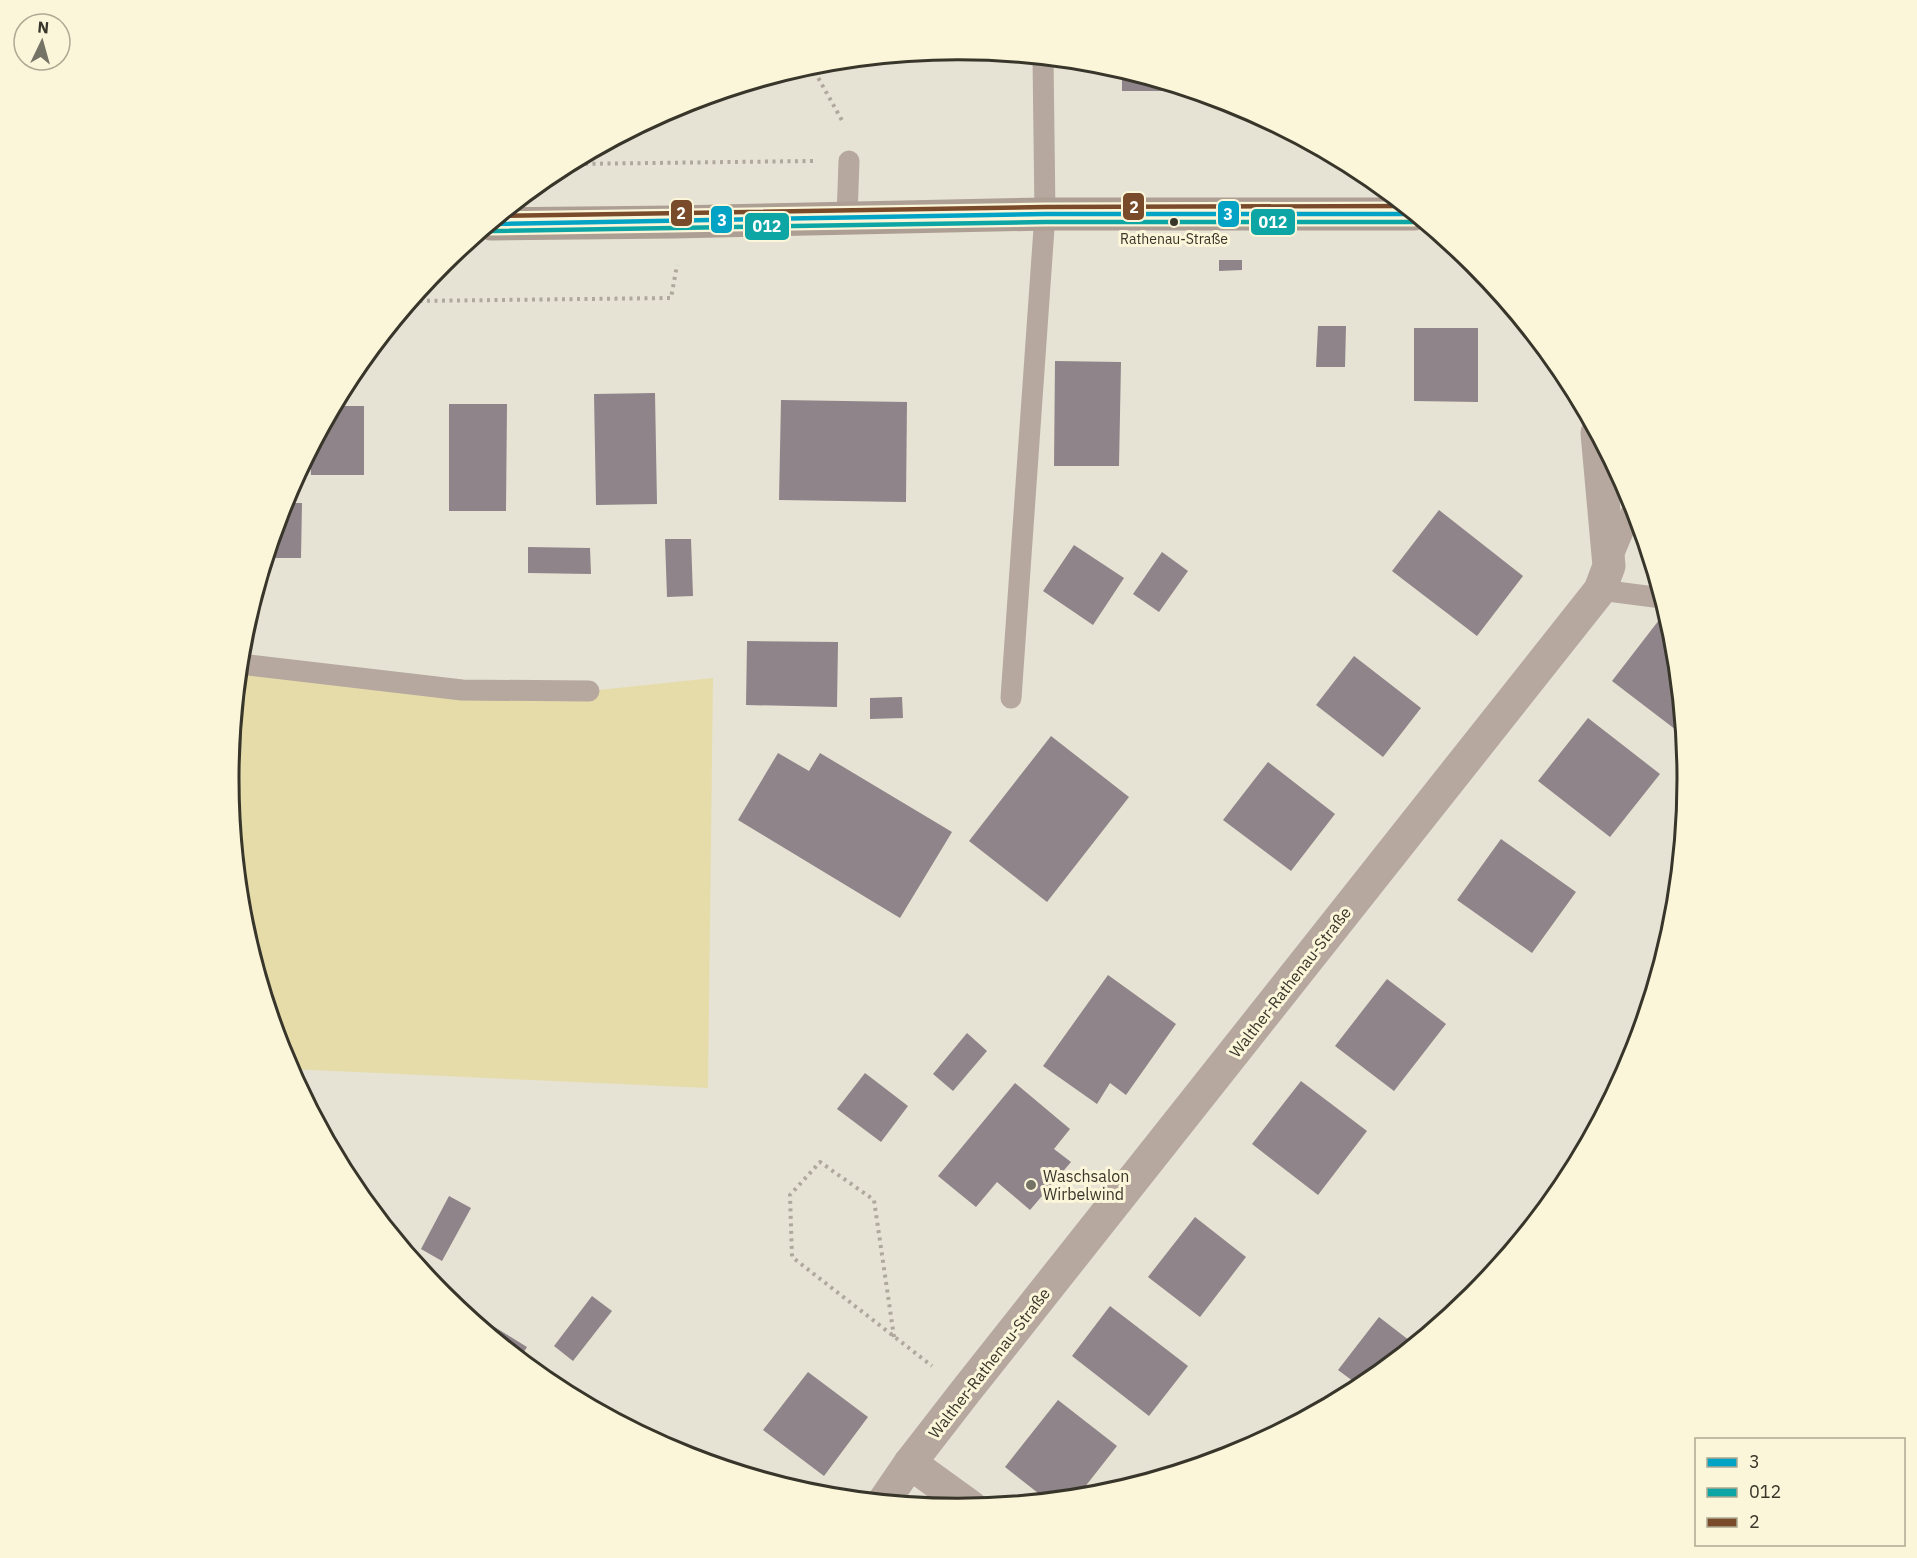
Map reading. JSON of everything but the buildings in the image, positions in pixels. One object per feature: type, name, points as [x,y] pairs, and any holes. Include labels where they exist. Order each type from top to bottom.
[{"type":"main road","points":[[502,224],[1045,214],[1402,214]]},
{"type":"street","points":[[1598,451],[1604,578]]},
{"type":"street","name":"Walther-Rathenau-Straße","points":[[889,1494],[965,1392],[1604,578]]},
{"type":"street","points":[[910,1463],[958,1498]]},
{"type":"lane","points":[[1011,698],[1045,214],[1042,65]]},
{"type":"lane","points":[[847,217],[849,161]]},
{"type":"lane","points":[[1629,519],[1604,578],[1653,595]]},
{"type":"lane","points":[[249,665],[462,690],[589,691]]},
{"type":"path","points":[[586,164],[849,161],[850,134],[816,74]]},
{"type":"path","points":[[422,301],[671,298],[677,264],[688,264]]},
{"type":"path","points":[[894,1337],[874,1200],[820,1162],[790,1195],[792,1257],[894,1337],[965,1392]]},
{"type":"shaded area","points":[[249,664],[589,691],[713,678],[708,1088],[301,1070],[278,1010],[264,965],[253,919],[246,873],[239,779],[241,732]]},
{"type":"transit line","name":"2","points":[[512,216],[1045,207],[1392,206]]},
{"type":"transit line","name":"3","points":[[502,224],[1045,214],[1402,214]]},
{"type":"transit line","name":"012","points":[[493,231],[1045,222],[1413,222]]},
{"type":"place","name":"Rathenau-Straße","points":[[1174,222]]},
{"type":"place","name":"Waschsalon Wirbelwind","points":[[1031,1185]]}]
